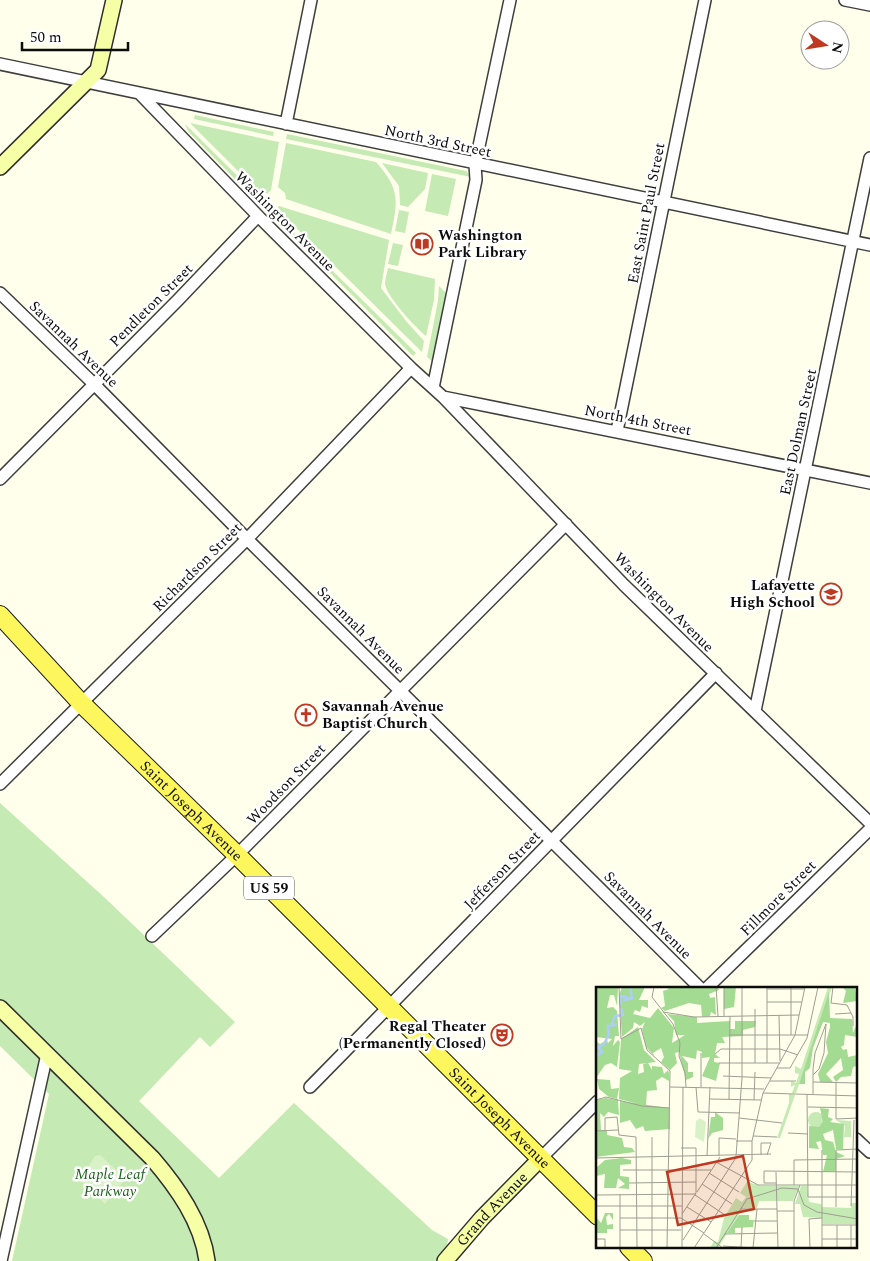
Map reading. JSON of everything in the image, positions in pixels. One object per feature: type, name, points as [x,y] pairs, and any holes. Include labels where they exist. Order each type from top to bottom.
[{"type":"main road","name":"Saint Joseph Avenue","points":[[0,615],[81,703],[237,855],[596,1214]]},
{"type":"main road","points":[[630,1248],[643,1261]]},
{"type":"street","points":[[0,167],[98,70],[114,0]]},
{"type":"street","points":[[286,124],[311,0]]},
{"type":"street","points":[[433,388],[476,180],[475,165],[510,0]]},
{"type":"street","name":"East Saint Paul Street","points":[[617,431],[705,0]]},
{"type":"street","points":[[845,0],[870,5]]},
{"type":"street","name":"North 3rd Street","points":[[0,64],[475,165],[870,245]]},
{"type":"street","name":"Washington Avenue","points":[[140,94],[258,216],[411,368]]},
{"type":"street","name":"East Dolman Street","points":[[755,712],[870,158]]},
{"type":"street","name":"Pendleton Street","points":[[0,478],[258,216]]},
{"type":"street","name":"Savannah Avenue","points":[[0,293],[94,384],[247,539],[699,987]]},
{"type":"street","name":"North 4th Street","points":[[411,368],[444,397],[870,483]]},
{"type":"street","name":"Richardson Street","points":[[0,784],[247,539],[411,368]]},
{"type":"street","name":"Washington Avenue","points":[[444,397],[624,585],[870,823]]},
{"type":"street","name":"Woodson Street","points":[[152,936],[237,855],[566,524]]},
{"type":"street","name":"Jefferson Street","points":[[310,1087],[716,674]]},
{"type":"street","name":"Fillmore Street","points":[[708,987],[870,829]]},
{"type":"street","points":[[0,1008],[152,1158],[177,1187],[206,1247],[208,1261]]},
{"type":"street","points":[[1,1261],[47,1054]]},
{"type":"street","points":[[541,1158],[596,1104]]},
{"type":"street","points":[[858,1141],[870,1152]]},
{"type":"street","name":"Grand Avenue","points":[[445,1261],[482,1218],[541,1158]]},
{"type":"green space","points":[[195,115],[274,132],[273,136],[194,119]]},
{"type":"green space","points":[[190,123],[279,142],[271,190],[268,193],[260,193]]},
{"type":"green space","points":[[185,124],[271,209],[267,212],[188,131]]},
{"type":"green space","points":[[287,134],[466,171],[471,177],[286,139]]},
{"type":"green space","points":[[286,143],[376,162],[384,171],[395,195],[396,203],[391,234],[286,199],[285,193],[278,187]]},
{"type":"green space","points":[[382,163],[428,173],[425,189],[408,207],[400,205],[399,186]]},
{"type":"green space","points":[[432,174],[456,179],[448,216],[425,211]]},
{"type":"green space","points":[[279,206],[389,240],[381,288],[424,341],[422,352],[277,209]]},
{"type":"green space","points":[[399,210],[409,212],[405,233],[395,231]]},
{"type":"green space","points":[[275,214],[416,353],[413,356],[273,216]]},
{"type":"green space","points":[[393,243],[403,245],[398,266],[388,264]]},
{"type":"green space","points":[[388,268],[435,279],[434,300],[426,336],[402,312],[387,290],[385,282]]},
{"type":"green space","points":[[439,286],[448,295],[433,362],[427,357],[438,301]]},
{"type":"green space","name":"Maple Leaf Parkway","points":[[0,803],[105,898],[235,1022],[210,1047],[200,1037],[139,1101],[219,1178],[294,1103],[432,1230],[448,1239],[447,1246],[435,1261],[12,1261],[49,1094],[0,1046]]},
{"type":"green space","name":"Maple Leaf Parkway","points":[[100,1155],[124,1177],[124,1181],[113,1191],[113,1194],[105,1204],[76,1177],[85,1167],[88,1167],[95,1156]]},
{"type":"place","name":"Washington Park Library","points":[[422,244]]},
{"type":"place","name":"Lafayette High School","points":[[831,594]]},
{"type":"place","name":"Savannah Avenue Baptist Church","points":[[306,715]]},
{"type":"place","name":"Regal Theater (Permanently Closed)","points":[[502,1035]]}]
